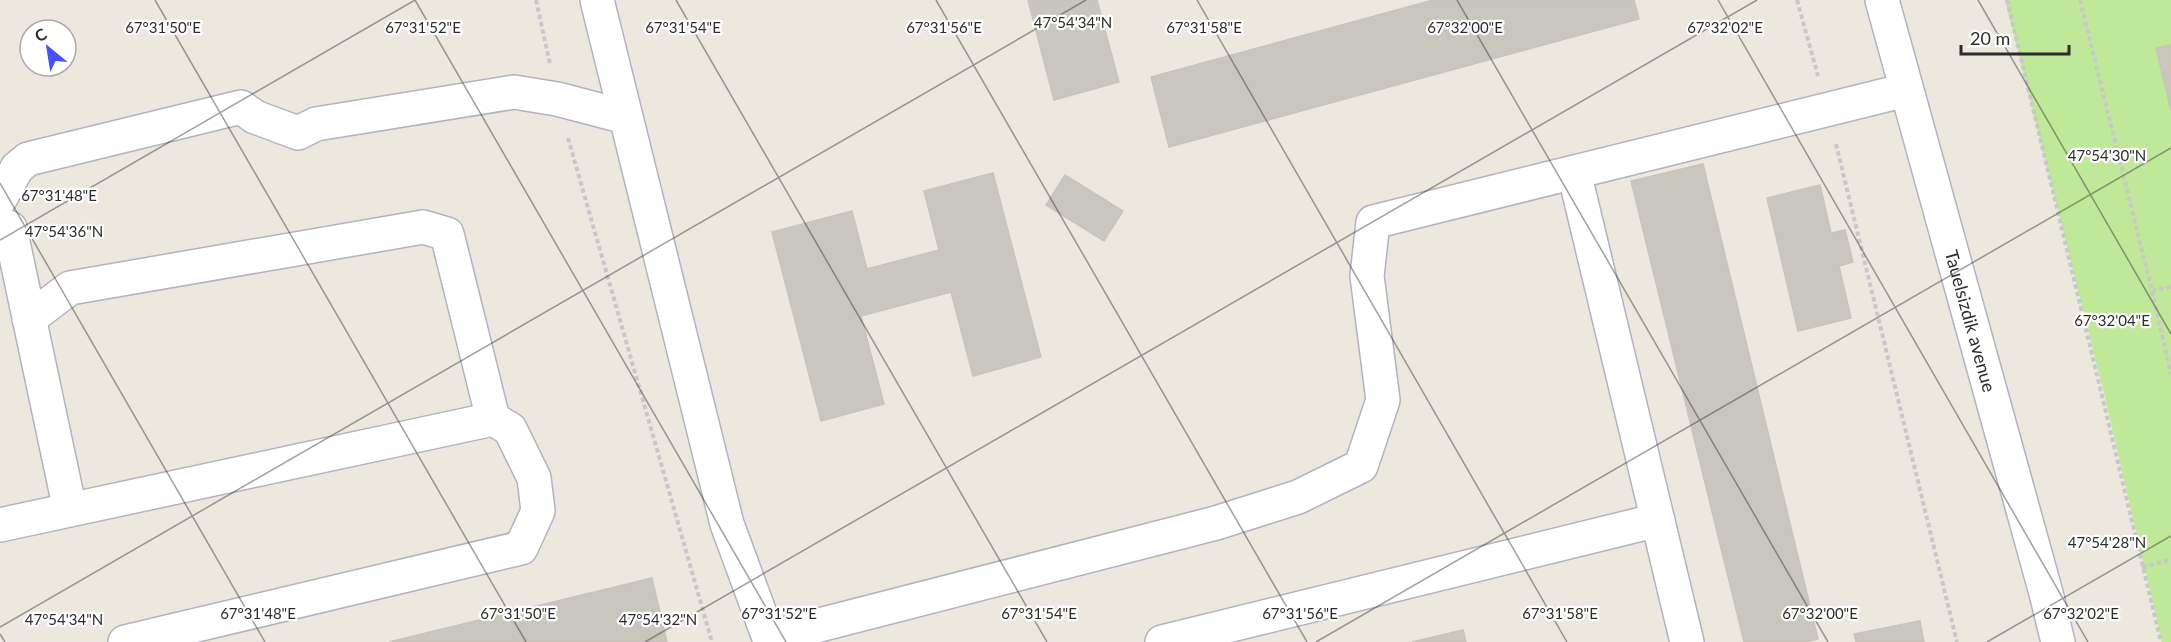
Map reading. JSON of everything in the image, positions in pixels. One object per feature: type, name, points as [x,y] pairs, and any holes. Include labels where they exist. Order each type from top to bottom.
[{"type":"street","points":[[597,0],[727,524],[769,640],[1216,523],[1298,497],[1361,466],[1383,400],[1367,276],[1373,222],[1905,90]]},
{"type":"street","name":"Tauelsizdik avenue","points":[[1882,0],[2058,642]]},
{"type":"street","points":[[0,199],[17,168],[28,159],[241,107],[255,117],[298,133],[316,124],[514,92],[557,99],[626,117]]},
{"type":"street","points":[[1574,172],[1687,642]]},
{"type":"street","points":[[0,223],[10,228],[70,510]]},
{"type":"street","points":[[29,319],[70,288],[423,227],[447,234],[493,419]]},
{"type":"street","points":[[0,525],[493,419],[510,429],[534,478],[538,511],[521,548],[125,642]]},
{"type":"street","points":[[1162,642],[1658,520]]},
{"type":"path","points":[[536,0],[557,99],[712,642]]},
{"type":"path","points":[[1797,0],[1827,109],[1957,642]]},
{"type":"path","points":[[2007,0],[2161,642]]},
{"type":"path","points":[[2080,0],[2171,374]]},
{"type":"path","points":[[2152,291],[2171,286]]},
{"type":"path","points":[[2142,567],[2171,560]]},
{"type":"green space","points":[[2005,0],[2171,0],[2171,642],[2162,642],[2103,389]]},
{"type":"building","points":[[1028,0],[1097,0],[1119,82],[1054,100]]},
{"type":"building","points":[[1433,0],[1634,0],[1639,19],[1169,147],[1151,77]]},
{"type":"building","points":[[2171,45],[2171,110],[2156,48]]},
{"type":"building","points":[[1703,164],[1818,639],[1805,642],[1744,642],[1631,181]]},
{"type":"building","points":[[993,173],[1041,357],[973,376],[951,292],[861,316],[884,404],[821,421],[772,232],[852,211],[867,269],[939,250],[924,191]]},
{"type":"building","points":[[1065,175],[1123,211],[1104,241],[1046,205]]},
{"type":"building","points":[[1820,185],[1831,233],[1845,230],[1853,262],[1839,266],[1851,318],[1798,331],[1767,198]]},
{"type":"building","points":[[652,578],[667,642],[389,642]]},
{"type":"building","points":[[1920,621],[1924,642],[1856,642],[1854,634]]},
{"type":"building","points":[[1463,630],[1466,642],[1412,642]]}]
